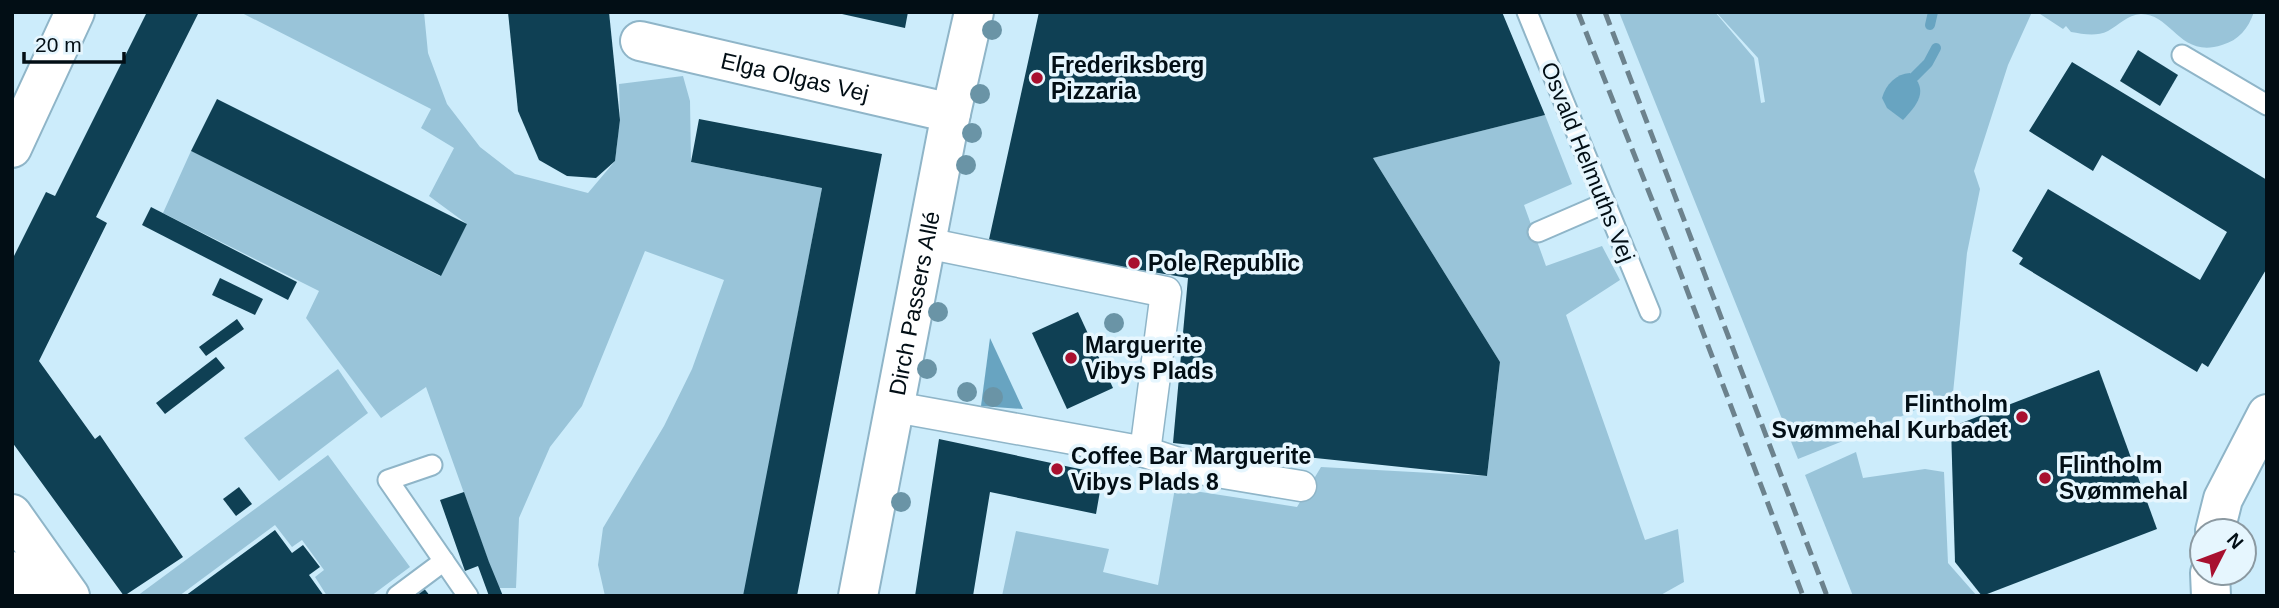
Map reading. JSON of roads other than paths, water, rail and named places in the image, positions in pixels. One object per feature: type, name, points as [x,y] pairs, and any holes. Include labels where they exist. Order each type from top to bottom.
[{"type":"street","points":[[12,148],[75,12]]},
{"type":"street","name":"Dirch Passers Allé","points":[[858,596],[951,113],[974,12]]},
{"type":"street","name":"Elga Olgas Vej","points":[[639,41],[951,113]]},
{"type":"street","points":[[926,243],[1166,292],[1145,452]]},
{"type":"street","points":[[895,407],[1145,452],[1193,468],[1301,486]]},
{"type":"street","points":[[2218,517],[2223,499],[2267,414]]},
{"type":"street","points":[[12,514],[70,596]]},
{"type":"street","points":[[12,571],[30,596]]},
{"type":"lane","name":"Osvald Helmuths Vej","points":[[1527,12],[1650,312]]},
{"type":"lane","points":[[2182,55],[2267,105]]},
{"type":"lane","points":[[1538,232],[1605,203]]},
{"type":"lane","points":[[432,465],[388,480],[468,596]]},
{"type":"lane","points":[[397,596],[444,561]]},
{"type":"waterway","points":[[1930,25],[1933,12]]},
{"type":"waterway","points":[[1914,77],[1928,63],[1936,48]]},
{"type":"railway","points":[[1578,12],[1803,596]]},
{"type":"railway","points":[[1605,12],[1827,596]]},
{"type":"place","name":"Frederiksberg Pizzaria","points":[[1037,78]]},
{"type":"place","name":"Pole Republic","points":[[1134,263]]},
{"type":"place","name":"Marguerite Vibys Plads","points":[[1071,358]]},
{"type":"place","name":"Flintholm Svømmehal Kurbadet","points":[[2022,417]]},
{"type":"place","name":"Coffee Bar Marguerite Vibys Plads 8","points":[[1057,469]]},
{"type":"place","name":"Flintholm Svømmehal","points":[[2045,478]]}]
